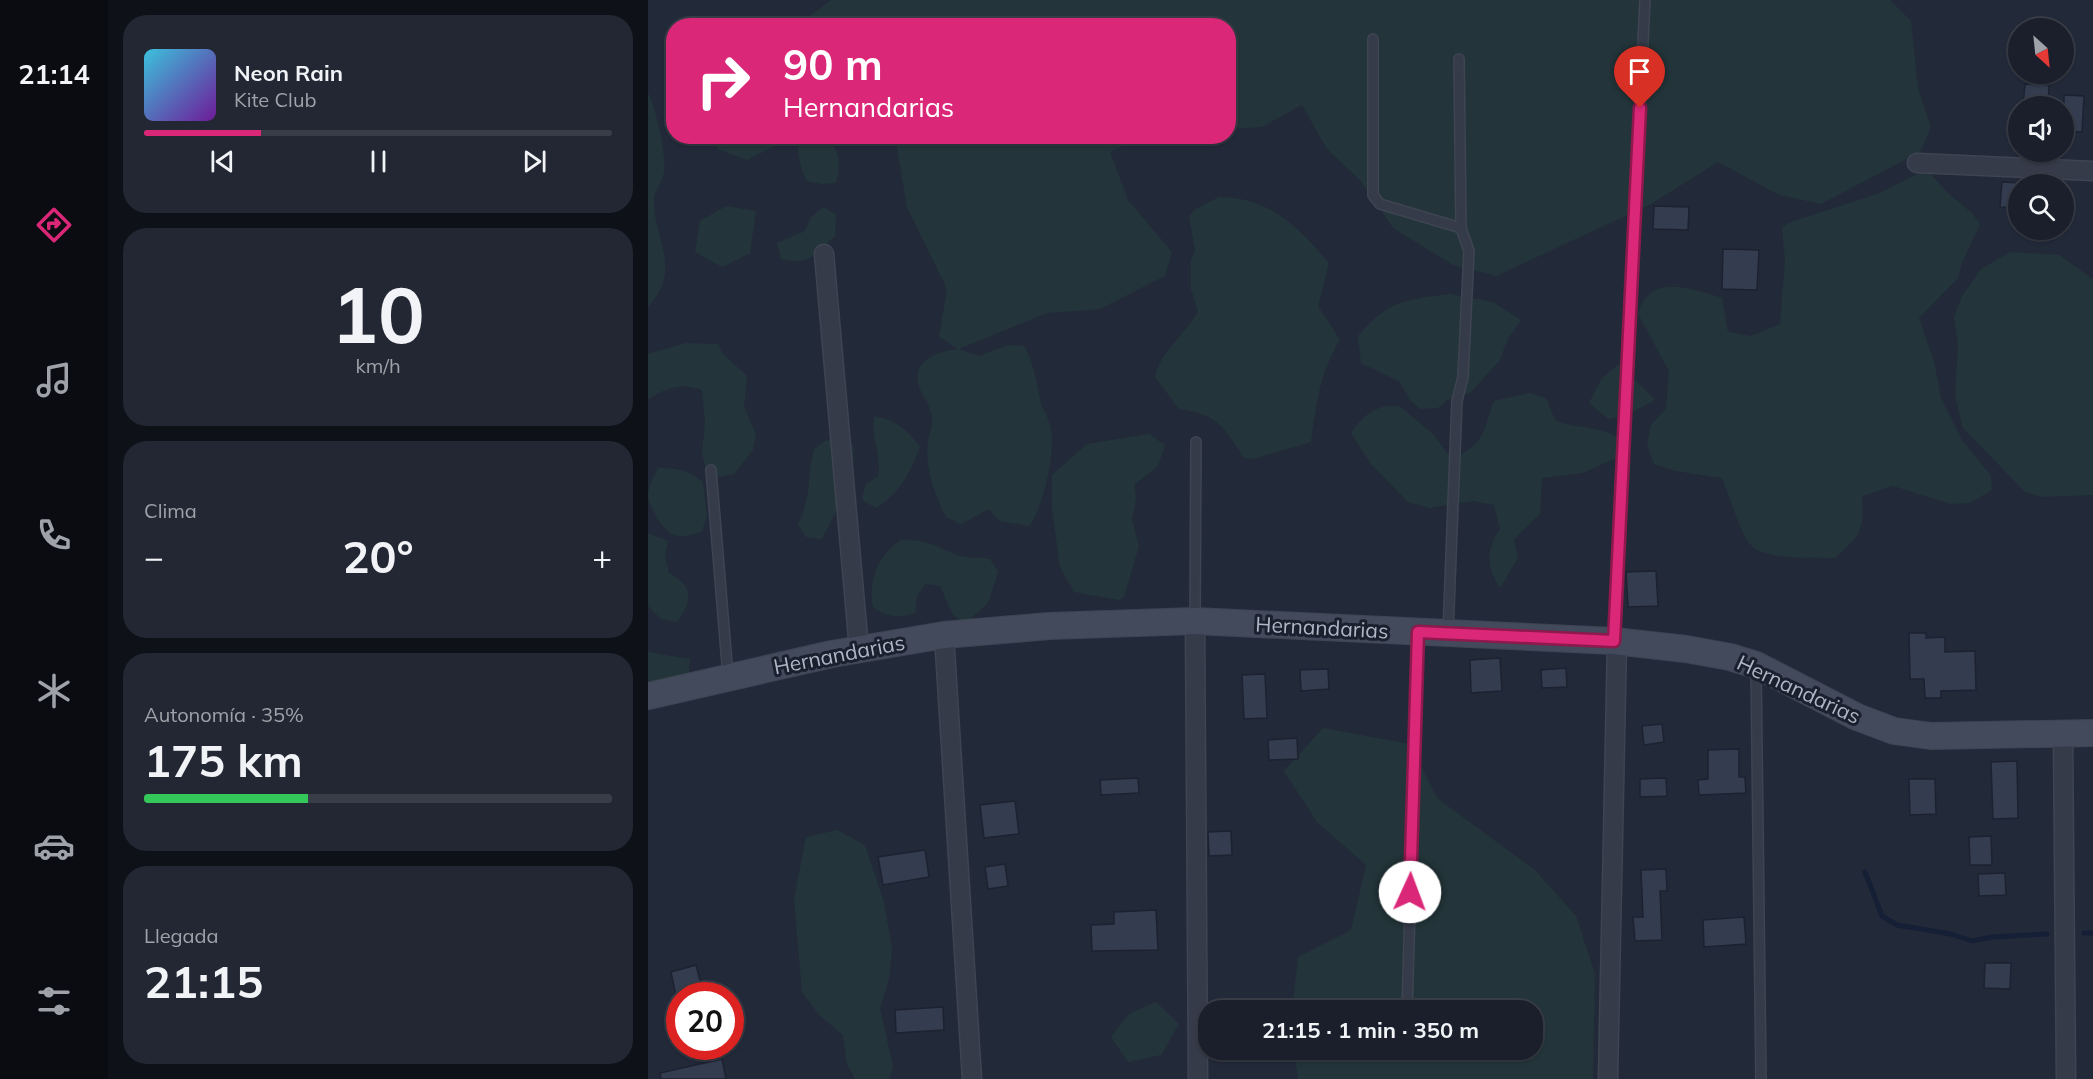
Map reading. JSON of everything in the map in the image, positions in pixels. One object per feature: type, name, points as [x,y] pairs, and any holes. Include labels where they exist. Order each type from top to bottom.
[{"type":"street","points":[[1917,163],[2093,171]]},
{"type":"street","points":[[824,254],[860,649]]},
{"type":"street","name":"Hernandarias","points":[[648,696],[728,676],[944,634],[1049,626],[1195,621],[1616,641],[1697,651],[1756,665],[1857,717],[1894,731],[1931,736],[2093,733]]},
{"type":"street","points":[[1195,621],[1198,1079]]},
{"type":"street","points":[[944,634],[972,1079]]},
{"type":"street","points":[[1608,1079],[1616,641]]},
{"type":"street","points":[[2063,735],[2066,1079]]},
{"type":"lane","points":[[1616,641],[1645,0]]},
{"type":"lane","points":[[1373,39],[1373,195],[1380,204],[1461,228]]},
{"type":"lane","points":[[1448,633],[1456,401],[1463,377],[1469,251],[1461,228],[1459,59]]},
{"type":"lane","points":[[1195,621],[1196,442]]},
{"type":"lane","points":[[711,470],[728,676]]},
{"type":"lane","points":[[1407,1000],[1418,632]]},
{"type":"lane","points":[[1756,665],[1761,1079]]},
{"type":"shaded area","points":[[831,0],[1890,0],[1911,21],[1918,88],[1931,127],[1920,152],[1821,204],[1779,195],[1718,162],[1651,204],[1496,276],[1453,265],[1393,228],[1360,180],[1327,149],[1302,105],[1262,127],[1236,129],[1236,18],[807,18]]},
{"type":"shaded area","points":[[648,93],[657,120],[665,166],[654,204],[665,269],[664,280],[648,307]]},
{"type":"shaded area","points":[[716,144],[777,144],[747,160],[718,149]]},
{"type":"shaded area","points":[[798,144],[832,144],[838,159],[839,170],[836,183],[821,184],[807,181],[802,170]]},
{"type":"shaded area","points":[[896,144],[1128,144],[1110,152],[1128,200],[1172,252],[1165,276],[1100,309],[1047,313],[959,349],[979,356],[1008,345],[1024,346],[1030,359],[1041,403],[1050,424],[1052,440],[1047,479],[1040,505],[1030,526],[999,521],[989,509],[961,524],[946,517],[934,490],[927,450],[932,417],[919,388],[919,370],[930,357],[958,349],[939,337],[947,289],[907,207]]},
{"type":"shaded area","points":[[1925,170],[1970,211],[1980,224],[1962,263],[1958,278],[1919,318],[1934,361],[1941,398],[1962,440],[1991,476],[1992,490],[1970,503],[1951,504],[1893,486],[1862,496],[1859,532],[1835,558],[1789,557],[1755,549],[1741,529],[1722,478],[1675,471],[1654,464],[1647,445],[1651,425],[1666,409],[1669,371],[1638,314],[1644,301],[1652,293],[1662,288],[1673,287],[1722,298],[1728,332],[1751,336],[1780,324],[1785,261],[1782,228],[1788,223],[1880,193]]},
{"type":"shaded area","points":[[1219,197],[1254,203],[1282,216],[1306,237],[1329,263],[1318,306],[1340,340],[1323,377],[1311,442],[1253,459],[1244,458],[1225,430],[1211,419],[1202,414],[1179,409],[1155,377],[1167,351],[1198,312],[1191,289],[1191,259],[1195,250],[1189,216],[1194,210]]},
{"type":"shaded area","points":[[726,206],[756,211],[750,253],[722,267],[695,252],[700,221]]},
{"type":"shaded area","points":[[823,207],[836,214],[835,236],[817,253],[805,260],[781,259],[777,243],[805,231],[811,217]]},
{"type":"shaded area","points":[[2010,252],[2059,255],[2093,279],[2093,495],[2042,497],[2025,492],[1963,428],[1955,396],[1958,345],[1954,317],[1962,296],[1981,269]]},
{"type":"shaded area","points":[[1450,294],[1493,302],[1521,320],[1509,337],[1499,361],[1470,393],[1447,400],[1438,408],[1420,409],[1409,399],[1400,382],[1361,363],[1358,336],[1389,308],[1409,300]]},
{"type":"shaded area","points":[[686,343],[718,344],[723,354],[747,376],[744,407],[756,434],[753,450],[734,474],[719,477],[706,468],[702,454],[705,422],[702,390],[687,386],[674,387],[648,399],[648,354]]},
{"type":"shaded area","points":[[1619,364],[1655,400],[1627,415],[1608,419],[1589,403],[1602,378]]},
{"type":"shaded area","points":[[1529,393],[1546,398],[1555,420],[1600,430],[1616,437],[1622,443],[1616,458],[1583,473],[1542,478],[1540,514],[1514,539],[1518,558],[1500,588],[1490,566],[1490,551],[1500,529],[1494,505],[1473,501],[1430,508],[1408,502],[1371,464],[1351,433],[1372,411],[1385,406],[1401,407],[1434,435],[1447,453],[1460,455],[1476,444],[1480,438],[1494,401]]},
{"type":"shaded area","points":[[874,417],[900,426],[920,447],[908,474],[898,489],[876,508],[862,500],[865,485],[878,476],[879,461],[873,425]]},
{"type":"shaded area","points":[[1149,434],[1165,445],[1158,466],[1134,485],[1136,498],[1132,520],[1139,546],[1124,597],[1119,600],[1074,592],[1060,567],[1052,509],[1052,475],[1087,444]]},
{"type":"shaded area","points":[[841,437],[853,445],[849,481],[822,539],[806,537],[798,524],[807,496],[814,449],[825,441]]},
{"type":"shaded area","points":[[658,468],[682,470],[703,482],[707,516],[702,531],[679,536],[663,527],[650,503],[648,494]]},
{"type":"shaded area","points":[[648,533],[668,541],[665,556],[669,573],[683,583],[687,589],[688,601],[677,622],[661,619],[648,606]]},
{"type":"shaded area","points":[[901,540],[925,542],[961,556],[990,559],[998,572],[988,603],[966,623],[953,615],[940,586],[925,584],[917,597],[915,613],[893,616],[873,607],[872,587],[876,569],[886,553]]},
{"type":"shaded area","points":[[648,652],[690,659],[689,674],[648,684]]},
{"type":"shaded area","points":[[1323,728],[1410,744],[1437,798],[1535,870],[1576,916],[1595,974],[1593,1079],[1298,1079],[1295,1060],[1543,1060],[1543,1000],[1293,1000],[1298,957],[1351,930],[1366,865],[1317,822],[1284,771]]},
{"type":"shaded area","points":[[837,830],[865,845],[884,902],[892,949],[889,979],[880,1008],[893,1067],[889,1079],[855,1079],[847,1064],[843,1035],[820,1016],[802,992],[794,899],[806,837]]},
{"type":"shaded area","points":[[1156,1002],[1179,1024],[1161,1055],[1128,1062],[1111,1037],[1129,1014]]},
{"type":"building","points":[[2025,84],[2049,85],[2048,96],[2024,96]]},
{"type":"building","points":[[2064,95],[2084,96],[2082,132],[2074,132],[2074,96]]},
{"type":"building","points":[[2002,182],[2008,182],[2008,207],[2000,207]]},
{"type":"building","points":[[1654,206],[1689,207],[1688,230],[1653,229]]},
{"type":"building","points":[[1723,249],[1759,250],[1757,290],[1722,289]]},
{"type":"building","points":[[1656,571],[1658,606],[1628,607],[1626,572]]},
{"type":"building","points":[[1909,633],[1926,633],[1926,638],[1945,637],[1945,652],[1975,651],[1976,690],[1941,691],[1941,698],[1925,698],[1924,679],[1910,679]]},
{"type":"building","points":[[1500,658],[1502,691],[1471,693],[1470,660]]},
{"type":"building","points":[[1566,668],[1567,687],[1542,688],[1541,670]]},
{"type":"building","points":[[1328,669],[1329,689],[1301,691],[1300,670]]},
{"type":"building","points":[[1265,674],[1267,718],[1244,719],[1242,675]]},
{"type":"building","points":[[1662,724],[1664,742],[1644,745],[1642,726]]},
{"type":"building","points":[[1297,738],[1298,759],[1269,760],[1268,740]]},
{"type":"building","points":[[1739,749],[1739,777],[1745,777],[1746,793],[1699,795],[1698,780],[1708,779],[1708,750]]},
{"type":"building","points":[[2017,761],[2018,818],[1993,819],[1991,762]]},
{"type":"building","points":[[1138,778],[1139,793],[1101,795],[1100,780]]},
{"type":"building","points":[[1666,778],[1667,796],[1640,797],[1640,779]]},
{"type":"building","points":[[1909,779],[1935,779],[1936,814],[1910,815]]},
{"type":"building","points":[[1015,801],[1019,834],[984,838],[980,805]]},
{"type":"building","points":[[1231,831],[1232,855],[1209,856],[1208,832]]},
{"type":"building","points":[[1991,836],[1992,865],[1970,865],[1969,837]]},
{"type":"building","points":[[925,850],[929,877],[883,885],[878,857]]},
{"type":"building","points":[[1005,864],[1008,886],[988,889],[985,867]]},
{"type":"building","points":[[1666,869],[1667,891],[1660,891],[1662,940],[1635,941],[1633,917],[1643,917],[1641,870]]},
{"type":"building","points":[[2005,873],[2006,895],[1979,896],[1978,874]]},
{"type":"building","points":[[1156,910],[1158,950],[1092,951],[1091,925],[1114,924],[1114,912]]},
{"type":"building","points":[[1744,917],[1746,944],[1704,947],[1703,920]]},
{"type":"building","points":[[1985,963],[2011,963],[2010,989],[1984,988]]},
{"type":"building","points":[[696,965],[700,982],[673,982],[671,972]]},
{"type":"building","points":[[943,1007],[944,1030],[896,1033],[895,1010]]},
{"type":"building","points":[[722,1060],[726,1079],[661,1079],[660,1073]]},
{"type":"waterway","points":[[1865,872],[1882,916],[1897,925],[1951,934],[1972,941],[1992,937],[2047,934]]},
{"type":"waterway","points":[[2084,933],[2093,933]]},
{"type":"route","points":[[1410,892],[1418,632],[1614,641],[1640,108]]}]
